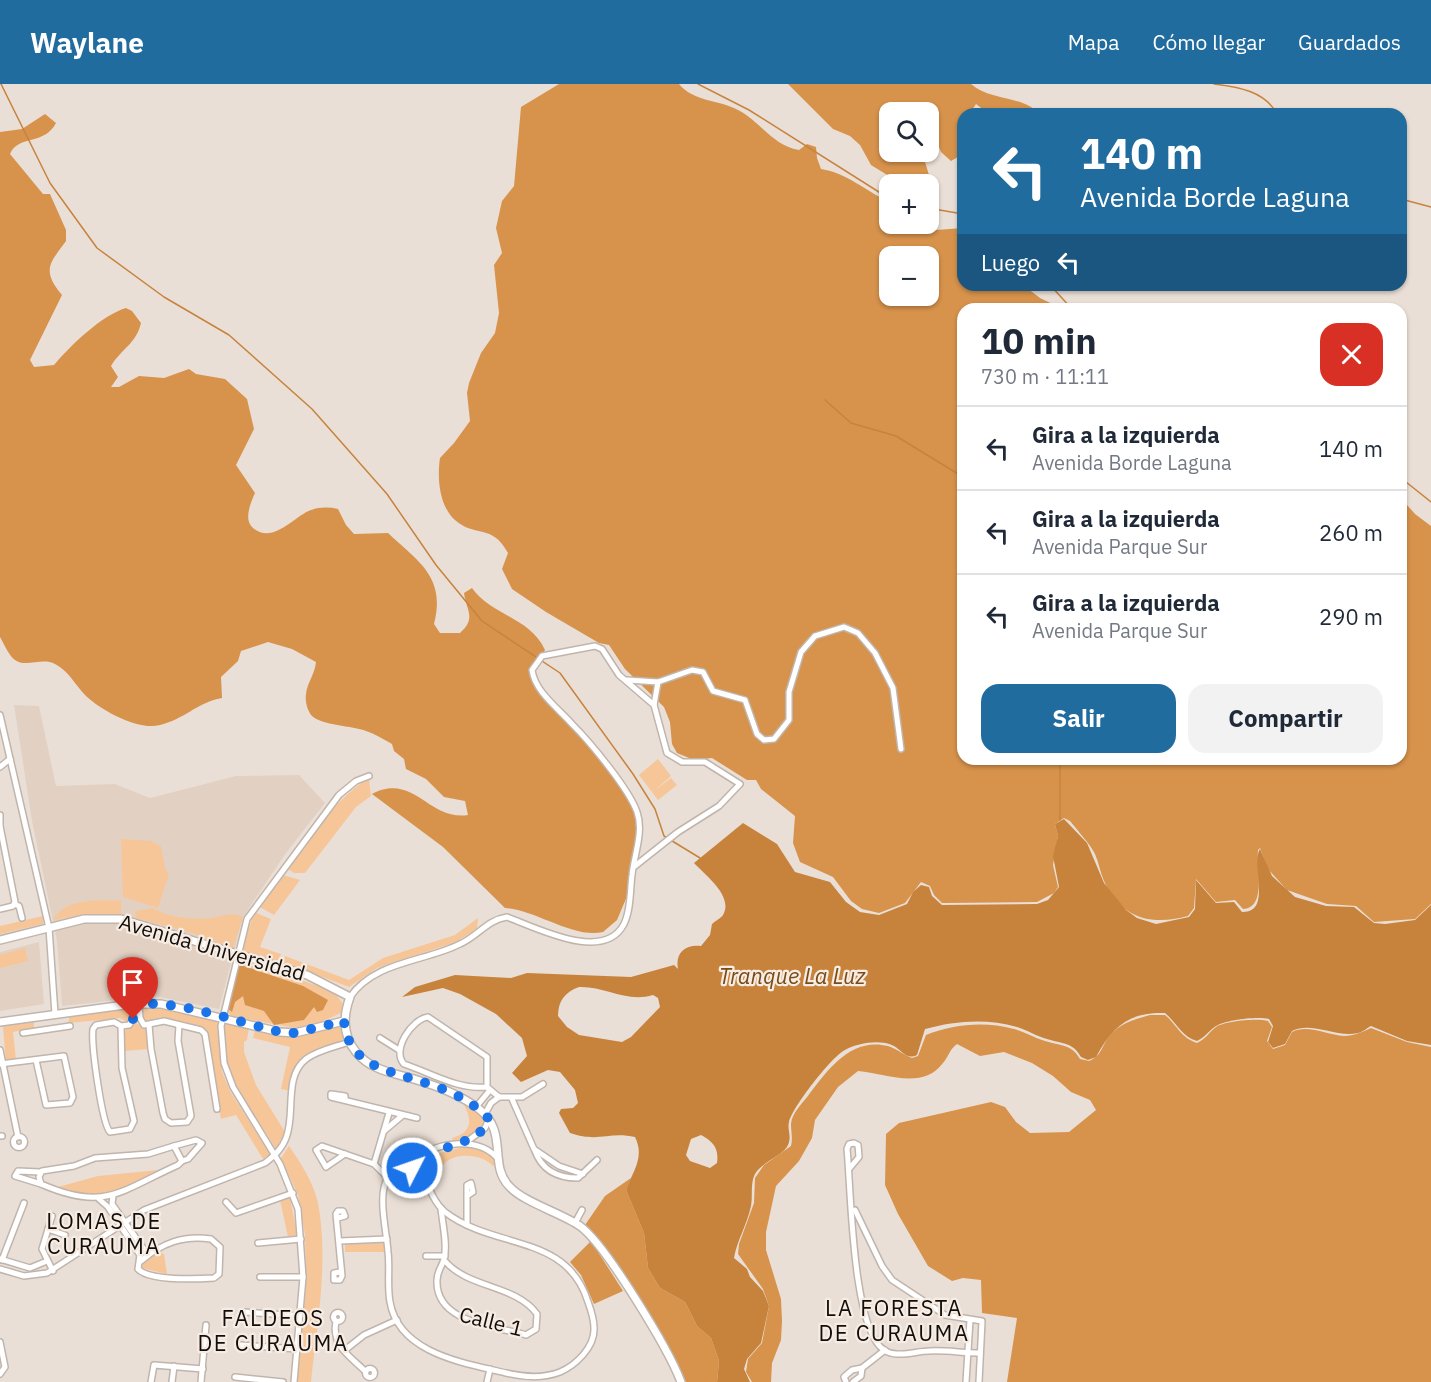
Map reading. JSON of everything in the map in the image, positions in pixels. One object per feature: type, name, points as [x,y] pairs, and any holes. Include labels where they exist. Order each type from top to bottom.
[{"type":"street","points":[[627,680],[658,682],[692,670],[703,672],[713,692],[745,700],[757,734],[764,741],[774,739],[789,720],[789,692],[801,652],[815,636],[844,627],[858,633],[875,652],[893,688],[901,748]]},
{"type":"street","points":[[654,705],[614,668],[602,649],[595,646],[542,656],[532,670],[533,681],[575,726],[633,800],[640,824],[627,917],[619,932],[605,941],[585,943],[507,917],[495,919],[459,945],[379,971],[358,987],[350,997],[344,1021],[349,1042],[360,1057],[374,1067],[418,1080],[476,1107],[487,1117],[496,1131],[504,1179],[512,1190],[575,1223],[603,1249],[669,1356],[681,1382]]},
{"type":"street","points":[[632,869],[644,856],[719,806],[740,784],[705,762],[682,762],[667,753],[654,705],[658,682]]},
{"type":"street","points":[[0,715],[49,928],[55,1014]]},
{"type":"street","points":[[0,767],[10,759]]},
{"type":"street","points":[[294,1382],[303,1277],[301,1239],[293,1193],[275,1155],[227,1074],[221,1037],[222,1018],[237,954],[253,908],[339,795],[356,781],[369,776]]},
{"type":"street","points":[[0,815],[14,904]]},
{"type":"street","points":[[0,909],[14,904],[19,906],[22,918]]},
{"type":"street","name":"Avenida Universidad","points":[[0,939],[84,919],[112,918],[307,975],[350,997]]},
{"type":"street","points":[[346,1007],[339,991],[358,987]]},
{"type":"street","points":[[135,1004],[141,1022],[149,1025],[164,1021],[201,1030],[205,1034],[217,1109]]},
{"type":"street","points":[[121,1026],[121,1060],[134,1121],[130,1129],[110,1132],[106,1128],[105,1108],[96,1076],[92,1032],[96,1025],[114,1022],[121,1026],[132,1023],[135,1004]]},
{"type":"street","points":[[0,1022],[135,1004],[161,1004],[295,1033],[344,1021]]},
{"type":"street","points":[[23,1033],[68,1026],[65,1013]]},
{"type":"street","points":[[35,1017],[37,1031]]},
{"type":"street","points":[[476,1107],[489,1088],[487,1057],[428,1017],[415,1022],[399,1050],[399,1060],[404,1064],[460,1085],[489,1088],[499,1097],[512,1099],[533,1092],[543,1084]]},
{"type":"street","points":[[149,1025],[163,1113],[165,1119],[171,1123],[187,1122],[191,1116],[178,1041],[179,1026]]},
{"type":"street","points":[[380,1038],[399,1050]]},
{"type":"street","points":[[0,1269],[28,1277],[51,1271],[144,1210],[168,1198],[251,1169],[275,1155],[286,1138],[293,1082],[302,1064],[320,1052],[349,1042]]},
{"type":"street","points":[[0,1050],[1,1064],[11,1096],[18,1137]]},
{"type":"street","points":[[1,1064],[64,1056],[73,1097],[72,1102],[51,1107],[45,1104],[36,1060]]},
{"type":"street","points":[[414,1160],[441,1208],[467,1225],[540,1249],[564,1262],[582,1284],[594,1324],[593,1337],[588,1348],[576,1362],[562,1371],[539,1377],[519,1376],[437,1355],[423,1348],[396,1320],[390,1301],[382,1194],[388,1178],[394,1173],[414,1160],[429,1151],[465,1143],[484,1128],[491,1103],[499,1097]]},
{"type":"street","points":[[512,1099],[534,1149],[559,1166],[583,1174],[597,1160]]},
{"type":"street","points":[[345,1100],[389,1113],[417,1118]]},
{"type":"street","points":[[374,1164],[389,1113]]},
{"type":"street","points":[[384,1131],[403,1115]]},
{"type":"street","points":[[484,1128],[496,1131]]},
{"type":"street","points":[[196,1140],[202,1143],[188,1159],[182,1161],[113,1196],[98,1199],[69,1196],[15,1176],[18,1171],[40,1172],[74,1166],[95,1158],[148,1154],[196,1140]]},
{"type":"street","points":[[465,1143],[490,1151],[500,1161]]},
{"type":"street","points":[[174,1146],[182,1161]]},
{"type":"street","points":[[345,1154],[326,1167],[316,1150],[322,1146],[374,1164],[388,1178]]},
{"type":"street","points":[[490,1151],[499,1149]]},
{"type":"street","points":[[394,1173],[419,1168],[429,1151]]},
{"type":"street","points":[[414,1160],[419,1168]]},
{"type":"street","points":[[849,1168],[853,1207],[853,1243],[862,1301],[872,1336],[885,1350],[897,1354],[930,1350],[980,1353]]},
{"type":"street","points":[[40,1172],[41,1184]]},
{"type":"street","points":[[226,1203],[236,1213],[293,1193]]},
{"type":"street","points":[[113,1196],[112,1204],[116,1215]]},
{"type":"street","points":[[467,1196],[467,1225]]},
{"type":"street","points":[[98,1199],[116,1215],[135,1243],[148,1255]]},
{"type":"street","points":[[24,1203],[1,1259],[30,1268],[45,1262]]},
{"type":"street","points":[[853,1207],[882,1266],[892,1280],[945,1315],[982,1321],[979,1382]]},
{"type":"street","name":"Calle 1","points":[[441,1208],[444,1258],[439,1267],[437,1294],[448,1311],[526,1335],[536,1329],[537,1314],[526,1303],[514,1295],[459,1273],[444,1258]]},
{"type":"street","points":[[575,1223],[582,1210]]},
{"type":"street","points":[[51,1271],[45,1262],[42,1249],[52,1216]]},
{"type":"street","points":[[338,1218],[339,1272]]},
{"type":"street","points":[[48,1229],[65,1235]]},
{"type":"street","points":[[183,1238],[212,1239],[220,1247],[219,1274],[211,1278],[156,1277],[140,1272],[138,1266],[141,1261],[148,1255],[183,1238]]},
{"type":"street","points":[[258,1242],[301,1239]]},
{"type":"street","points":[[340,1241],[387,1239]]},
{"type":"street","points":[[135,1243],[141,1261]]},
{"type":"street","points":[[426,1256],[444,1258]]},
{"type":"street","points":[[260,1277],[303,1277]]},
{"type":"street","points":[[244,1311],[300,1316]]},
{"type":"street","points":[[346,1351],[364,1335],[396,1320]]},
{"type":"street","points":[[966,1382],[970,1320]]},
{"type":"street","points":[[336,1321],[334,1337],[366,1371]]},
{"type":"street","points":[[201,1382],[206,1324]]},
{"type":"street","points":[[0,1342],[5,1368],[0,1374]]},
{"type":"street","points":[[240,1345],[297,1349]]},
{"type":"street","points":[[846,1382],[845,1375],[852,1370],[862,1368],[885,1350]]},
{"type":"street","points":[[151,1382],[154,1365],[203,1369]]},
{"type":"street","points":[[172,1382],[174,1366]]},
{"type":"street","points":[[853,1382],[861,1376],[862,1368]]},
{"type":"street","points":[[487,1382],[490,1370]]},
{"type":"street","points":[[235,1377],[283,1382]]},
{"type":"shaded area","points":[[559,84],[679,84],[692,94],[738,110],[781,143],[799,150],[807,144],[816,147],[821,169],[848,178],[879,196],[879,234],[939,234],[939,230],[957,228],[957,291],[1031,291],[1050,303],[957,303],[957,765],[1407,765],[1407,505],[1431,526],[1431,904],[1415,919],[1374,922],[1356,906],[1327,904],[1287,890],[1268,869],[1260,848],[1258,850],[1258,895],[1250,907],[1243,909],[1235,900],[1216,902],[1196,879],[1194,908],[1188,916],[1175,919],[1150,919],[1139,916],[1119,904],[1104,881],[1093,850],[1070,821],[1064,818],[1055,824],[1058,836],[1053,865],[1058,887],[1054,893],[1037,902],[942,903],[934,895],[930,886],[921,882],[905,903],[879,913],[862,909],[851,901],[833,877],[800,862],[793,843],[795,816],[761,789],[756,780],[747,780],[712,758],[694,760],[677,753],[672,744],[670,722],[664,707],[625,669],[609,645],[599,643],[512,589],[502,569],[508,553],[502,544],[489,534],[462,525],[445,507],[439,482],[440,458],[470,421],[467,393],[469,383],[481,353],[495,333],[499,313],[494,265],[502,253],[496,228],[502,201],[514,186],[521,107]]},
{"type":"shaded area","points":[[788,84],[971,84],[987,93],[1033,108],[981,108],[976,104],[973,108],[957,108],[957,158],[951,161],[939,147],[939,102],[879,102],[879,162],[925,162],[929,174],[886,174],[871,165],[860,145],[850,136],[833,129]]},
{"type":"shaded area","points":[[45,114],[56,123],[51,130],[39,138],[19,144],[10,154],[43,194],[50,194],[66,230],[66,241],[50,267],[55,286],[62,295],[30,360],[34,367],[54,365],[78,340],[107,317],[126,308],[132,311],[141,323],[136,336],[111,366],[118,377],[111,387],[119,387],[139,376],[164,378],[189,369],[196,374],[225,379],[247,399],[254,429],[236,465],[255,493],[248,516],[253,528],[268,533],[283,528],[311,510],[338,509],[346,525],[354,534],[388,533],[419,562],[433,582],[437,608],[434,624],[440,633],[460,633],[465,628],[469,614],[464,593],[472,588],[490,605],[530,630],[545,650],[535,665],[533,678],[620,783],[636,810],[636,838],[628,894],[617,920],[603,932],[592,933],[567,928],[528,913],[505,908],[443,847],[372,794],[387,789],[399,789],[442,811],[454,815],[468,815],[465,801],[444,797],[426,779],[406,769],[404,759],[394,751],[392,744],[366,731],[322,721],[312,716],[306,697],[316,662],[292,649],[268,642],[241,651],[238,661],[221,677],[222,698],[205,703],[177,719],[151,726],[132,722],[101,708],[55,664],[19,662],[9,653],[0,637],[0,132],[22,129]]},
{"type":"shaded area","points":[[14,705],[39,706],[56,786],[115,784],[150,798],[236,776],[299,775],[325,803],[286,853],[243,917],[219,1009],[154,996],[62,1006],[57,941],[32,821]]},
{"type":"shaded area","points":[[658,759],[671,776],[655,790],[671,778],[677,785],[658,800],[639,775]]},
{"type":"shaded area","points":[[369,779],[371,796],[356,807],[305,873],[294,873],[288,869],[302,847],[336,805],[348,793]]},
{"type":"shaded area","points":[[121,839],[151,841],[161,846],[165,868],[169,874],[158,908],[123,897]]},
{"type":"shaded area","points":[[283,875],[300,880],[274,915],[258,906]]},
{"type":"shaded area","points":[[121,900],[121,914],[88,914],[53,920],[66,907],[74,904]]},
{"type":"shaded area","points":[[153,908],[173,916],[195,919],[231,914],[243,917],[233,948],[192,933],[136,918],[135,911]]},
{"type":"shaded area","points":[[254,912],[271,919],[260,947],[281,954],[279,961],[242,951]]},
{"type":"shaded area","points":[[43,916],[43,924],[0,934],[0,926]]},
{"type":"shaded area","points":[[478,918],[477,929],[456,942],[377,968],[349,987],[283,962],[285,956],[349,980],[383,958],[455,935]]},
{"type":"shaded area","points":[[39,942],[44,1004],[0,1011],[0,952]]},
{"type":"shaded area","points":[[25,948],[28,961],[0,968],[0,955]]},
{"type":"shaded area","points":[[242,958],[334,992],[343,1004],[341,1013],[321,1022],[295,1028],[231,1016],[226,1009],[239,959]]},
{"type":"shaded area","points":[[238,964],[303,986],[328,1000],[323,1010],[317,1012],[314,1007],[304,1020],[274,1025],[264,1011],[245,1005],[243,996],[235,1002],[232,1012],[226,1007]]},
{"type":"shaded area","points":[[145,1008],[170,1010],[217,1022],[222,1072],[230,1091],[270,1154],[263,1159],[236,1115],[221,1119],[205,1029],[161,1017],[146,1022],[143,1020]]},
{"type":"shaded area","points":[[126,1009],[131,1019],[127,1022],[120,1018],[68,1023],[70,1015]]},
{"type":"shaded area","points":[[1150,1015],[1165,1015],[1183,1035],[1197,1043],[1220,1025],[1257,1020],[1268,1021],[1272,1027],[1267,1041],[1273,1049],[1285,1045],[1292,1032],[1298,1030],[1311,1029],[1344,1036],[1355,1035],[1371,1028],[1407,1042],[1431,1047],[1431,1382],[1007,1382],[1017,1318],[982,1313],[981,1280],[963,1278],[952,1281],[928,1266],[898,1214],[885,1185],[886,1134],[899,1123],[991,1102],[1005,1107],[1016,1122],[1030,1133],[1069,1132],[1096,1110],[1090,1100],[1071,1092],[1053,1076],[1032,1063],[1004,1052],[980,1056],[957,1044],[943,1063],[925,1076],[903,1078],[858,1071],[838,1087],[815,1120],[812,1138],[799,1161],[776,1186],[766,1232],[766,1250],[781,1299],[781,1340],[772,1363],[771,1382],[752,1382],[746,1372],[748,1359],[762,1343],[769,1306],[763,1289],[738,1254],[739,1244],[754,1203],[755,1178],[764,1165],[791,1146],[791,1124],[794,1115],[817,1083],[834,1065],[853,1050],[875,1044],[888,1046],[912,1058],[918,1056],[926,1035],[947,1028],[980,1024],[1018,1030],[1041,1040],[1065,1046],[1077,1054],[1080,1059],[1089,1061],[1097,1056],[1118,1027]]},
{"type":"shaded area","points":[[34,1022],[34,1028],[13,1032],[16,1060],[6,1062],[3,1027]]},
{"type":"shaded area","points":[[136,1023],[147,1029],[149,1049],[124,1051],[124,1031]]},
{"type":"shaded area","points":[[229,1023],[249,1028],[247,1040],[244,1042],[244,1052],[256,1085],[285,1132],[276,1149],[239,1091],[226,1059],[225,1025]]},
{"type":"shaded area","points":[[341,1024],[345,1039],[314,1051],[308,1056],[299,1068],[290,1091],[281,1089],[290,1047],[253,1038],[255,1030],[299,1037]]},
{"type":"shaded area","points":[[464,1105],[481,1113],[487,1121],[466,1138],[453,1141],[452,1138],[467,1130],[469,1116]]},
{"type":"shaded area","points":[[289,1146],[313,1188],[321,1225],[321,1292],[311,1382],[297,1382],[306,1283],[305,1235],[298,1195],[281,1158]]},
{"type":"shaded area","points":[[465,1147],[483,1150],[497,1163],[493,1166],[487,1161],[472,1156],[455,1157],[443,1166],[440,1174],[430,1180],[424,1166],[430,1155]]},
{"type":"shaded area","points":[[158,1170],[114,1193],[94,1197],[58,1187],[98,1176]]},
{"type":"shaded area","points":[[631,1178],[626,1190],[644,1233],[648,1268],[660,1288],[685,1302],[697,1326],[711,1338],[719,1361],[717,1382],[685,1382],[668,1346],[641,1299],[610,1254],[585,1225],[605,1196]]},
{"type":"shaded area","points":[[290,1198],[297,1235],[288,1237],[280,1200]]},
{"type":"shaded area","points":[[591,1241],[623,1291],[594,1304],[581,1275],[570,1262]]},
{"type":"shaded area","points":[[385,1242],[386,1252],[345,1252],[345,1243]]},
{"type":"shaded area","points":[[160,1252],[164,1254],[167,1274],[142,1268],[143,1263]]},
{"type":"water","name":"Tranque La Luz","points":[[1064,819],[1087,843],[1104,883],[1126,910],[1137,918],[1156,924],[1189,917],[1195,909],[1196,880],[1216,903],[1234,902],[1242,912],[1251,910],[1256,905],[1259,896],[1257,865],[1260,849],[1272,876],[1295,897],[1326,906],[1354,907],[1374,923],[1385,924],[1415,920],[1431,905],[1431,1045],[1407,1041],[1371,1026],[1350,1034],[1300,1028],[1292,1031],[1285,1044],[1273,1048],[1268,1042],[1273,1026],[1269,1019],[1257,1018],[1234,1020],[1221,1024],[1197,1041],[1183,1033],[1165,1013],[1152,1013],[1123,1023],[1109,1037],[1096,1057],[1088,1060],[1081,1057],[1067,1044],[1043,1038],[1017,1027],[994,1022],[959,1022],[925,1029],[917,1055],[913,1056],[907,1056],[894,1046],[876,1042],[856,1045],[845,1050],[822,1072],[797,1106],[789,1122],[790,1139],[786,1149],[763,1165],[753,1178],[751,1206],[734,1258],[747,1269],[750,1277],[763,1291],[769,1306],[761,1343],[747,1359],[744,1369],[750,1382],[717,1382],[719,1361],[711,1338],[697,1326],[685,1302],[660,1288],[648,1268],[644,1233],[626,1190],[638,1158],[638,1144],[635,1137],[618,1135],[589,1137],[570,1133],[559,1113],[561,1109],[573,1108],[578,1103],[575,1090],[560,1072],[548,1070],[521,1082],[512,1073],[527,1056],[522,1038],[496,1014],[460,994],[443,988],[402,997],[415,987],[455,975],[511,978],[527,973],[631,977],[674,965],[678,969],[678,958],[682,951],[690,946],[701,946],[710,935],[712,924],[722,916],[725,908],[722,893],[694,863],[743,823],[777,844],[795,872],[830,882],[846,902],[860,912],[879,915],[907,904],[913,892],[921,885],[929,887],[932,896],[942,905],[1037,904],[1048,900],[1059,887],[1053,856],[1058,836],[1055,824]],"holes":[[[579,987],[634,997],[653,995],[658,998],[660,1007],[631,1037],[622,1042],[579,1035],[567,1027],[558,1016],[563,998]],[[701,1135],[709,1140],[716,1150],[717,1163],[710,1168],[690,1161],[686,1155],[691,1139]]]},
{"type":"waterway","points":[[1,84],[50,183],[97,248],[164,297],[229,335],[312,409],[387,494],[436,565],[482,621],[560,673],[633,774],[655,809],[664,836],[700,858]]},
{"type":"waterway","points":[[698,84],[749,110],[879,192]]},
{"type":"waterway","points":[[1214,84],[1258,95],[1273,108]]},
{"type":"waterway","points":[[1407,201],[1431,207]]},
{"type":"waterway","points":[[939,210],[957,213]]},
{"type":"waterway","points":[[1056,291],[1066,303]]},
{"type":"waterway","points":[[825,400],[851,423],[896,436],[957,473]]},
{"type":"waterway","points":[[1407,483],[1431,502]]},
{"type":"waterway","points":[[1060,765],[1060,820]]},
{"type":"district","name":"LOMAS DE CURAUMA","points":[[104,1234]]},
{"type":"district","name":"LA FORESTA DE CURAUMA","points":[[894,1320]]},
{"type":"district","name":"FALDEOS DE CURAUMA","points":[[273,1330]]},
{"type":"route","points":[[133,1019],[132,1004],[147,1003],[191,1010],[280,1032],[295,1033],[313,1030],[344,1021],[349,1042],[360,1057],[369,1064],[439,1089],[476,1107],[489,1119],[484,1128],[465,1143],[424,1153],[412,1160],[412,1168]]}]
